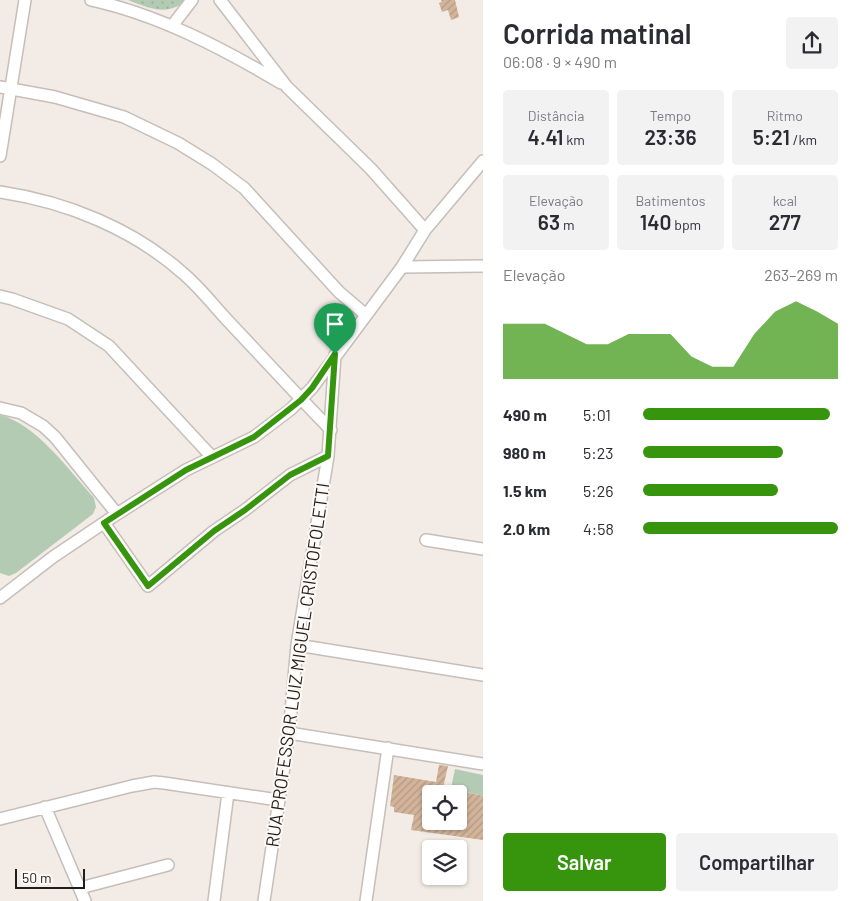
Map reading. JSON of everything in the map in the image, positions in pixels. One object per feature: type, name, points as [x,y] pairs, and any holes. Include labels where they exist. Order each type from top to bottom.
[{"type":"street","points":[[0,156],[5,88],[25,0]]},
{"type":"street","points":[[91,0],[122,7],[172,26],[245,62],[288,87]]},
{"type":"street","points":[[172,26],[192,0]]},
{"type":"street","points":[[220,0],[288,87],[371,169],[425,230]]},
{"type":"street","points":[[245,62],[255,59],[259,50]]},
{"type":"street","points":[[5,88],[55,97],[124,117],[178,143],[212,164],[244,188],[339,292],[366,315]]},
{"type":"street","points":[[1,596],[117,514],[186,470],[254,437],[301,400],[312,388],[335,354],[402,266],[425,230],[483,161]]},
{"type":"street","points":[[0,192],[42,200],[92,217],[123,232],[155,252],[185,274],[330,430]]},
{"type":"street","points":[[402,266],[483,266]]},
{"type":"street","points":[[0,296],[68,319],[109,346],[212,457]]},
{"type":"street","name":"RUA PROFESSOR LUIZ MIGUEL CRISTOFOLETTI","points":[[264,901],[289,733],[297,645],[328,456],[335,354]]},
{"type":"street","points":[[0,408],[21,413],[43,426],[117,514]]},
{"type":"street","points":[[104,523],[148,586],[214,531],[290,475],[328,456]]},
{"type":"street","points":[[426,540],[483,549]]},
{"type":"street","points":[[297,645],[483,675]]},
{"type":"street","points":[[289,733],[483,764]]},
{"type":"street","points":[[366,901],[388,748]]},
{"type":"street","points":[[0,819],[154,782],[278,800]]},
{"type":"street","points":[[214,901],[228,792]]},
{"type":"street","points":[[45,807],[86,901]]},
{"type":"street","points":[[80,888],[168,865]]},
{"type":"green space","points":[[128,0],[186,0],[179,5],[165,10],[150,8]]},
{"type":"green space","points":[[0,415],[26,428],[51,449],[94,498],[96,507],[93,514],[16,573],[9,576],[0,573]]},
{"type":"green space","points":[[455,769],[483,775],[483,796],[467,792],[467,785],[452,785]]},
{"type":"building","points":[[441,0],[455,0],[459,17],[451,20],[448,10],[442,12],[439,3],[442,2]]},
{"type":"building","points":[[439,765],[448,766],[444,785],[422,785],[422,830],[467,830],[467,792],[483,796],[483,840],[411,830],[414,815],[394,812],[394,807],[390,806],[394,775],[436,782]]},
{"type":"route","points":[[335,354],[328,456],[290,475],[214,531],[148,586],[104,523],[186,470],[254,437],[301,400],[312,388],[335,354]]}]
